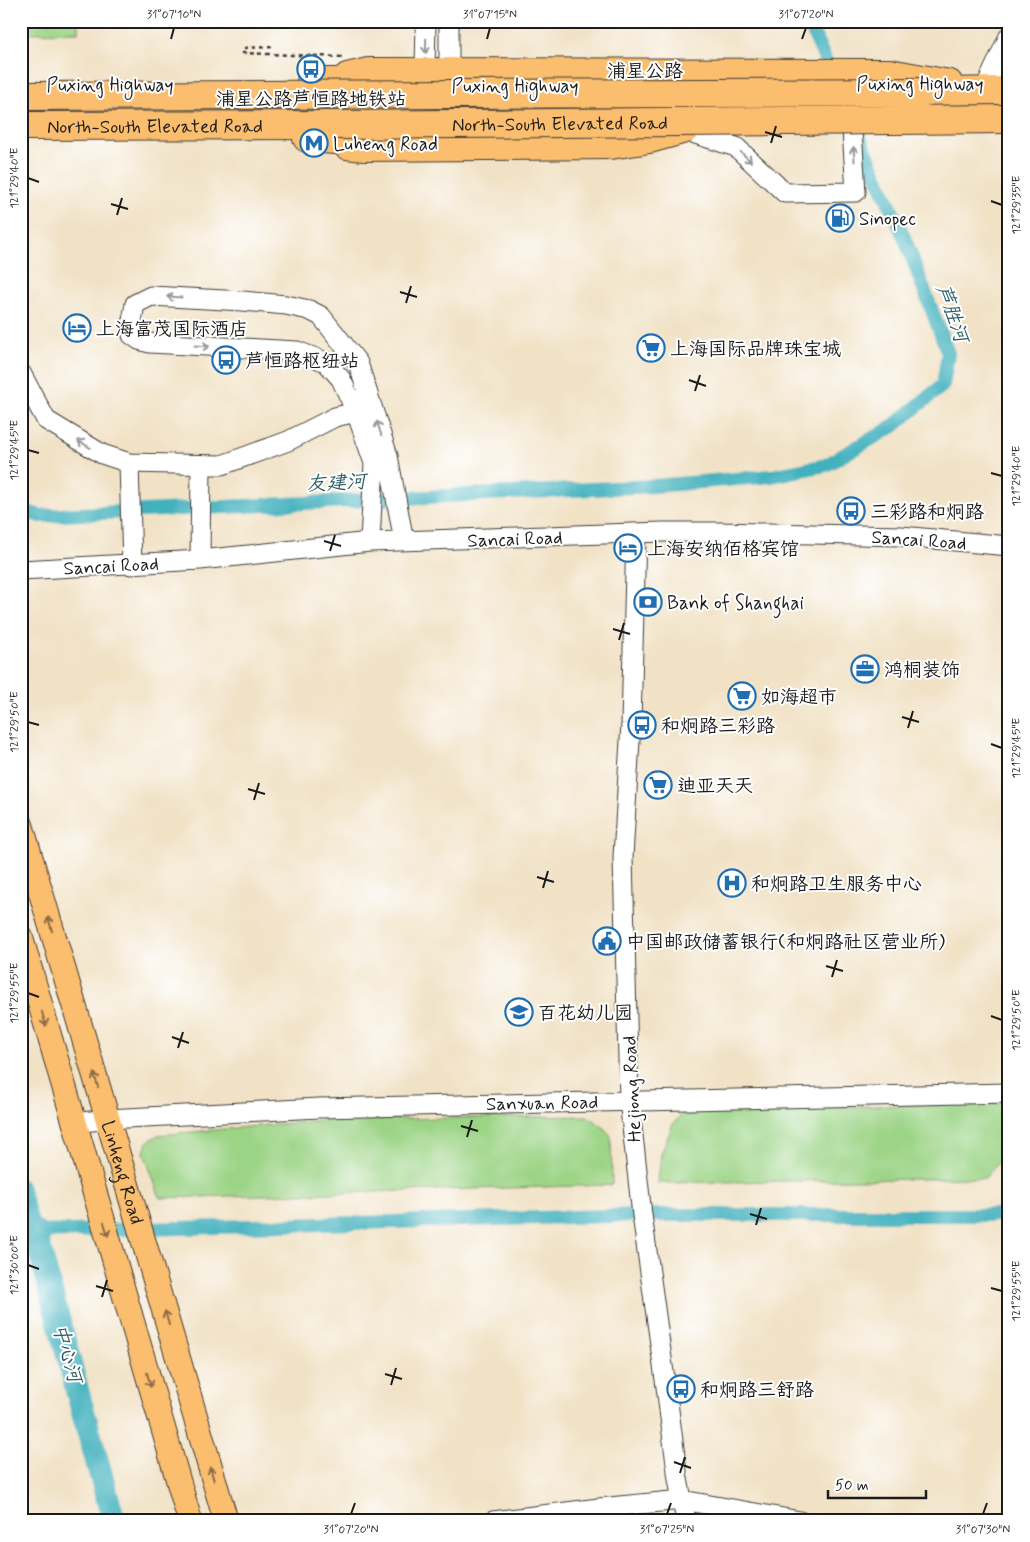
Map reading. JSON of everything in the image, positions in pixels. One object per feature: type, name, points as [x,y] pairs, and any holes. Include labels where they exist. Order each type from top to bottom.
[{"type":"highway","points":[[311,82],[337,82],[357,66],[816,77],[938,87]]},
{"type":"highway","name":"North-South Elevated Road","points":[[21,96],[1002,85]]},
{"type":"highway","name":"North-South Elevated Road","points":[[21,126],[1009,119]]},
{"type":"highway","points":[[278,134],[365,142],[681,136],[715,134],[796,120]]},
{"type":"main road","name":"浦星公路","points":[[311,82],[368,70],[802,77],[864,77],[890,71],[938,87]]},
{"type":"main road","name":"Puxing Highway","points":[[21,84],[169,85],[311,82],[448,86],[802,77]]},
{"type":"main road","points":[[21,138],[278,134],[321,144],[364,149],[611,147],[650,141],[686,131],[1009,130]]},
{"type":"main road","name":"Linheng Road","points":[[21,825],[226,1521]]},
{"type":"main road","name":"Linheng Road","points":[[21,938],[190,1521]]},
{"type":"street","points":[[425,70],[426,21]]},
{"type":"street","points":[[449,21],[449,70]]},
{"type":"street","points":[[1002,85],[1009,36]]},
{"type":"street","points":[[686,131],[736,148],[785,193],[856,192],[852,130]]},
{"type":"street","points":[[370,542],[372,511],[383,475],[388,456],[358,363],[321,316],[309,310],[286,305],[243,301],[151,296],[135,304],[132,335],[139,340],[159,344],[296,351],[326,362],[341,380],[356,412],[374,463],[383,475],[398,510],[404,541]]},
{"type":"street","points":[[21,373],[46,420],[102,454],[128,464],[200,474],[288,441],[335,417],[356,412]]},
{"type":"street","points":[[128,464],[132,565]]},
{"type":"street","points":[[200,474],[200,560]]},
{"type":"street","name":"Sancai Road","points":[[21,570],[200,560],[370,542],[718,532],[901,536],[1009,546]]},
{"type":"street","name":"Hejiong Road","points":[[636,534],[631,724],[623,857],[629,1100],[642,1215],[678,1479],[686,1521]]},
{"type":"street","name":"Sanxuan Road","points":[[75,1123],[107,1119],[319,1108],[1009,1093]]},
{"type":"street","points":[[493,1521],[682,1500],[800,1521]]},
{"type":"path","points":[[272,47],[244,48],[243,53],[357,66]]},
{"type":"green space","points":[[21,21],[78,21],[78,32],[21,33]]},
{"type":"green space","points":[[1009,1103],[1009,1156],[999,1161],[985,1178],[658,1183],[661,1154],[673,1124],[686,1110]]},
{"type":"green space","points":[[587,1116],[602,1126],[611,1136],[612,1185],[160,1198],[144,1153],[147,1142],[158,1135],[324,1120]]},
{"type":"waterway","name":"芦胜河","points":[[808,21],[832,75]]},
{"type":"waterway","name":"友建河","points":[[21,510],[40,516],[654,486],[772,476],[826,465],[892,427],[943,385],[948,353],[905,239],[855,127]]},
{"type":"waterway","points":[[21,1186],[35,1232],[642,1215],[1009,1215]]},
{"type":"waterway","name":"中心河","points":[[35,1232],[114,1521]]},
{"type":"place","name":"浦星公路芦恒路地铁站","points":[[311,69]]},
{"type":"place","name":"Luheng Road","points":[[314,143]]},
{"type":"place","name":"Sinopec","points":[[840,218]]},
{"type":"place","name":"上海富茂国际酒店","points":[[77,328]]},
{"type":"place","name":"上海国际品牌珠宝城","points":[[651,348]]},
{"type":"place","name":"芦恒路枢纽站","points":[[226,360]]},
{"type":"place","name":"三彩路和炯路","points":[[851,511]]},
{"type":"place","name":"上海安纳佰格宾馆","points":[[628,548]]},
{"type":"place","name":"Bank of Shanghai","points":[[648,602]]},
{"type":"place","name":"鸿桐装饰","points":[[865,669]]},
{"type":"place","name":"如海超市","points":[[742,696]]},
{"type":"place","name":"和炯路三彩路","points":[[642,725]]},
{"type":"place","name":"迪亚天天","points":[[658,785]]},
{"type":"place","name":"和炯路卫生服务中心","points":[[732,883]]},
{"type":"place","name":"中国邮政储蓄银行(和炯路社区营业所)","points":[[607,941]]},
{"type":"place","name":"百花幼儿园","points":[[519,1012]]},
{"type":"place","name":"和炯路三舒路","points":[[681,1389]]}]
